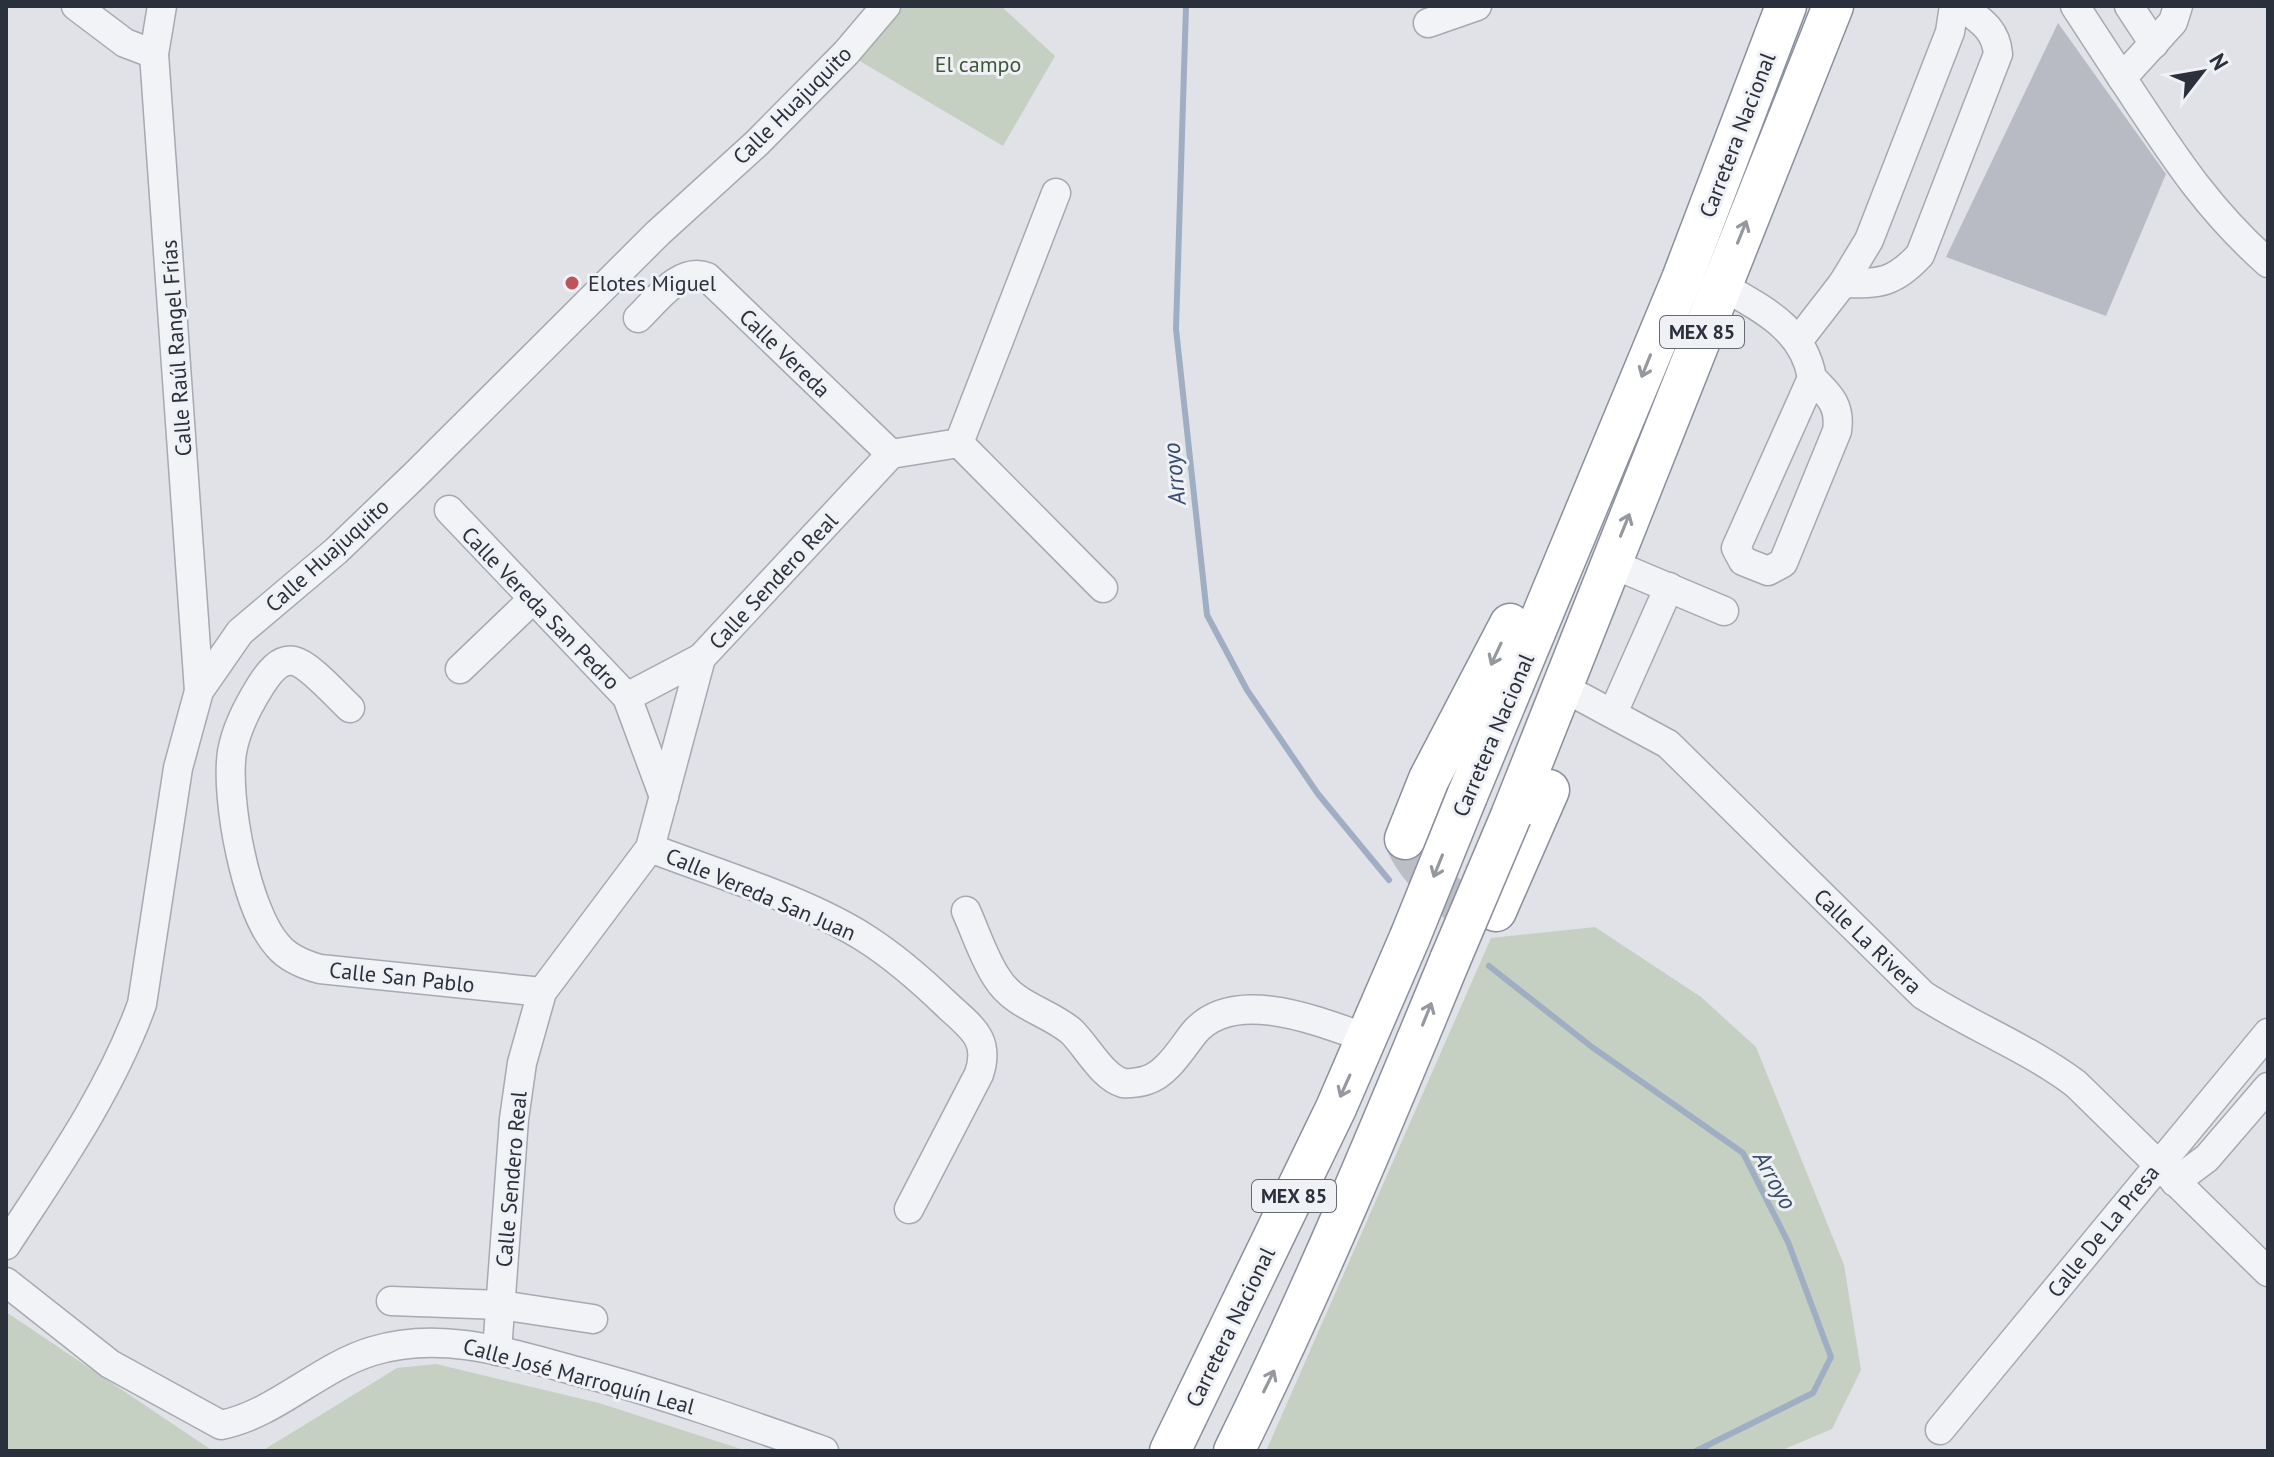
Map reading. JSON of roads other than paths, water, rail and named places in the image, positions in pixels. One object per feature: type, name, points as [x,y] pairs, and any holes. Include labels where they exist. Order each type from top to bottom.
[{"type":"highway","name":"Carretera Nacional","points":[[1170,1451],[1366,1038],[1410,937],[1682,279],[1786,6]]},
{"type":"highway","name":"Carretera Nacional","points":[[1234,1451],[1274,1371],[1361,1172],[1511,816],[1833,6]]},
{"type":"highway","name":"MEX 85","points":[[1405,839],[1429,779],[1489,671],[1534,574],[1574,540]]},
{"type":"highway","name":"MEX 85","points":[[1496,911],[1543,806],[1597,705],[1586,623]]},
{"type":"street","points":[[76,6],[115,37],[154,54]]},
{"type":"street","name":"Calle Raúl Rangel Frías","points":[[162,6],[154,54],[199,691]]},
{"type":"street","name":"Calle Huajuquito","points":[[6,1245],[91,1116],[129,1041],[142,1004],[178,768],[199,691],[240,632],[336,551],[414,476],[658,233],[757,143],[846,53],[886,6]]},
{"type":"street","points":[[1428,23],[1477,6]]},
{"type":"street","points":[[1798,341],[1843,283],[1885,204],[1950,32],[1954,6]]},
{"type":"street","points":[[1843,283],[1876,284],[1903,273],[1920,255],[1998,54],[1997,39],[1983,22],[1961,6]]},
{"type":"street","points":[[2075,6],[2195,189],[2226,225],[2268,263]]},
{"type":"street","points":[[2129,6],[2154,44]]},
{"type":"street","points":[[2122,78],[2173,22],[2178,6]]},
{"type":"street","points":[[959,443],[1056,193]]},
{"type":"street","name":"Calle Vereda","points":[[638,318],[677,281],[688,275],[707,277],[891,454]]},
{"type":"street","points":[[1721,285],[1775,316],[1798,341],[1809,361],[1812,378],[1736,548],[1743,561],[1768,571],[1779,569],[1783,563],[1837,431],[1840,414],[1833,399],[1812,378]]},
{"type":"street","points":[[891,454],[959,443]]},
{"type":"street","points":[[959,443],[1103,588]]},
{"type":"street","name":"Calle Sendero Real","points":[[497,1351],[514,1119],[522,1063],[542,992],[650,848],[701,658],[891,454]]},
{"type":"street","name":"Calle Vereda San Pedro","points":[[449,510],[627,697],[664,797]]},
{"type":"street","points":[[1610,563],[1724,611]]},
{"type":"street","points":[[1597,705],[1669,587]]},
{"type":"street","points":[[460,669],[533,599]]},
{"type":"street","points":[[627,697],[701,658]]},
{"type":"street","name":"Calle San Pablo","points":[[350,708],[306,668],[293,661],[281,663],[269,672],[249,704],[232,750],[231,792],[245,874],[265,926],[278,946],[293,958],[320,969],[542,992]]},
{"type":"street","name":"Calle La Rivera","points":[[1597,705],[1668,744],[1923,995],[1958,1017],[2041,1058],[2076,1084],[2268,1272]]},
{"type":"street","name":"Calle Vereda San Juan","points":[[650,848],[818,914],[863,937],[909,969],[973,1029],[983,1045],[984,1058],[979,1074],[909,1209]]},
{"type":"street","points":[[966,911],[996,978],[1015,999],[1069,1030],[1107,1072],[1123,1083],[1149,1080],[1165,1069],[1200,1026],[1216,1014],[1240,1008],[1321,1022],[1366,1038]]},
{"type":"street","name":"Calle De La Presa","points":[[1940,1430],[2166,1173],[2268,1033]]},
{"type":"street","points":[[2166,1173],[2207,1158],[2268,1087]]},
{"type":"street","name":"Calle José Marroquín Leal","points":[[6,1282],[110,1364],[221,1425],[252,1415],[332,1367],[372,1351],[409,1342],[447,1342],[497,1351],[657,1392],[824,1451]]},
{"type":"street","points":[[391,1301],[501,1305],[593,1319]]},
{"type":"waterway","name":"Arroyo","points":[[1186,6],[1176,329],[1207,615],[1247,690],[1318,794],[1389,880]]},
{"type":"waterway","name":"Arroyo","points":[[1489,966],[1592,1047],[1743,1153],[1788,1242],[1831,1357],[1813,1393],[1696,1451]]},
{"type":"tunnel","points":[[1405,839],[1425,873],[1450,897],[1484,918],[1496,911]]},
{"type":"place","name":"Elotes Miguel","points":[[572,283]]},
{"type":"park label","name":"El campo","points":[[978,64]]}]
